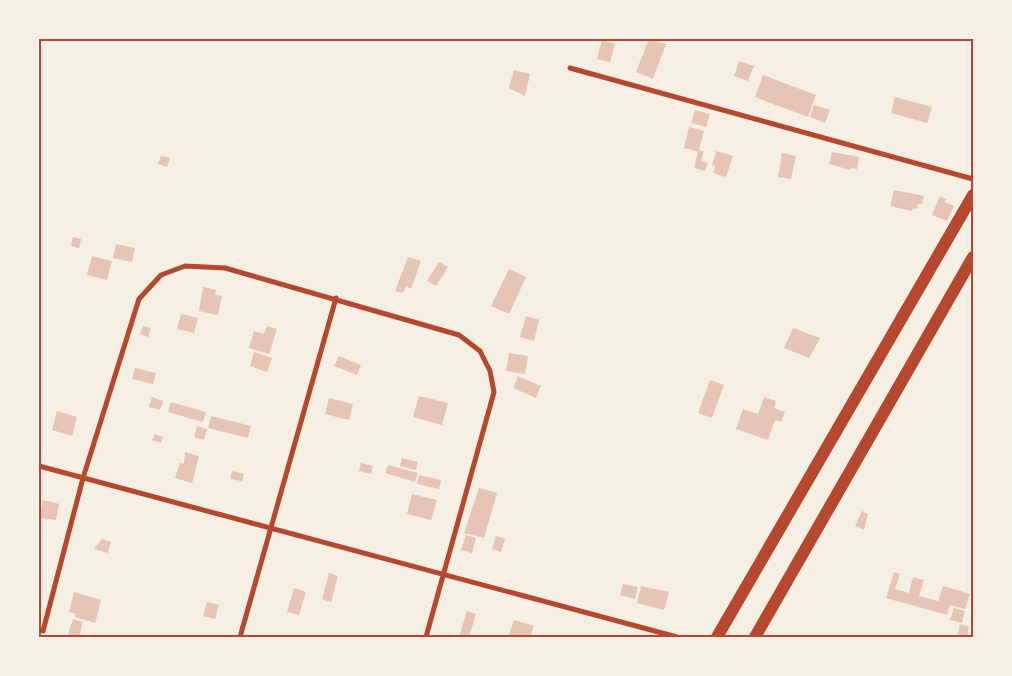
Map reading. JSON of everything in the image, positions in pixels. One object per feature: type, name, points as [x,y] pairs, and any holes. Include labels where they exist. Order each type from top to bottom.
[{"type":"highway","points":[[717,637],[973,195]]},
{"type":"highway","points":[[754,637],[973,257]]},
{"type":"street","points":[[570,68],[973,179]]},
{"type":"street","points":[[43,631],[83,478],[139,299],[161,275],[185,266],[225,268],[336,298],[460,335],[480,351],[490,371],[494,392],[426,637]]},
{"type":"street","points":[[240,637],[269,528],[336,298]]},
{"type":"street","points":[[39,466],[677,637]]},
{"type":"building","points":[[649,39],[666,44],[653,79],[636,72]]},
{"type":"building","points":[[602,40],[615,44],[610,62],[597,59]]},
{"type":"building","points":[[739,61],[754,66],[748,81],[734,76]]},
{"type":"building","points":[[514,70],[530,74],[525,96],[509,88]]},
{"type":"building","points":[[763,75],[816,95],[808,117],[755,97]]},
{"type":"building","points":[[895,97],[932,107],[927,123],[891,113]]},
{"type":"building","points":[[814,105],[830,110],[825,123],[810,117]]},
{"type":"building","points":[[695,110],[710,114],[706,127],[691,123]]},
{"type":"building","points":[[689,127],[704,131],[699,150],[704,151],[701,161],[708,163],[705,171],[694,168],[698,152],[684,148]]},
{"type":"building","points":[[716,151],[733,156],[726,177],[713,173],[715,166],[712,165]]},
{"type":"building","points":[[832,152],[859,157],[857,169],[851,168],[850,170],[829,164]]},
{"type":"building","points":[[782,153],[796,156],[791,179],[778,177]]},
{"type":"building","points":[[161,156],[170,158],[167,167],[158,164]]},
{"type":"building","points":[[894,190],[924,196],[922,204],[918,204],[917,209],[913,208],[912,211],[890,206]]},
{"type":"building","points":[[940,196],[946,199],[945,202],[954,206],[947,221],[932,215]]},
{"type":"building","points":[[73,237],[81,239],[79,248],[71,246]]},
{"type":"building","points":[[116,244],[135,248],[132,262],[113,258]]},
{"type":"building","points":[[92,256],[112,261],[107,280],[87,275]]},
{"type":"building","points":[[408,257],[421,261],[411,289],[406,286],[403,293],[395,291]]},
{"type":"building","points":[[439,262],[448,267],[436,286],[427,281]]},
{"type":"building","points":[[509,269],[526,277],[509,314],[491,306]]},
{"type":"building","points":[[203,287],[216,290],[215,295],[222,296],[218,315],[199,311]]},
{"type":"building","points":[[181,314],[198,318],[194,333],[177,329]]},
{"type":"building","points":[[526,316],[539,320],[534,341],[520,337]]},
{"type":"building","points":[[143,326],[151,328],[148,337],[140,334]]},
{"type":"building","points":[[267,326],[277,329],[269,354],[249,348],[254,331],[264,334]]},
{"type":"building","points":[[793,328],[820,338],[809,358],[784,348]]},
{"type":"building","points":[[254,352],[272,358],[267,372],[250,366]]},
{"type":"building","points":[[509,353],[528,356],[525,374],[506,371]]},
{"type":"building","points":[[339,356],[361,365],[357,375],[334,366]]},
{"type":"building","points":[[135,368],[156,373],[153,384],[132,379]]},
{"type":"building","points":[[518,376],[541,386],[536,398],[513,388]]},
{"type":"building","points":[[710,380],[724,385],[712,418],[698,413]]},
{"type":"building","points":[[419,396],[448,403],[442,425],[413,417]]},
{"type":"building","points":[[152,397],[163,401],[160,410],[149,407]]},
{"type":"building","points":[[764,397],[776,401],[774,408],[785,412],[781,422],[775,420],[768,440],[736,429],[743,409],[758,414]]},
{"type":"building","points":[[329,398],[353,404],[349,420],[325,414]]},
{"type":"building","points":[[171,402],[206,412],[203,422],[168,412]]},
{"type":"building","points":[[57,411],[77,417],[72,436],[52,430]]},
{"type":"building","points":[[211,416],[251,426],[248,438],[208,428]]},
{"type":"building","points":[[197,426],[207,429],[204,440],[194,437]]},
{"type":"building","points":[[155,434],[163,437],[161,443],[152,440]]},
{"type":"building","points":[[185,452],[199,456],[192,483],[175,478],[180,463],[184,464]]},
{"type":"building","points":[[402,458],[418,462],[416,470],[400,466]]},
{"type":"building","points":[[361,463],[373,466],[371,474],[359,471]]},
{"type":"building","points":[[388,465],[418,473],[415,482],[385,473]]},
{"type":"building","points":[[232,471],[244,474],[242,481],[230,479]]},
{"type":"building","points":[[419,475],[441,480],[439,489],[417,484]]},
{"type":"building","points":[[479,488],[497,493],[484,538],[464,533]]},
{"type":"building","points":[[412,494],[437,500],[431,520],[407,514]]},
{"type":"building","points":[[43,500],[59,504],[56,520],[40,518]]},
{"type":"building","points":[[862,511],[868,514],[864,530],[855,526]]},
{"type":"building","points":[[466,535],[476,538],[472,553],[461,550]]},
{"type":"building","points":[[496,536],[505,539],[501,552],[492,549]]},
{"type":"building","points":[[102,539],[111,542],[108,553],[94,549]]},
{"type":"building","points":[[894,572],[900,574],[895,589],[909,593],[913,577],[924,580],[919,596],[938,601],[943,586],[970,594],[965,609],[950,605],[947,615],[886,598]]},
{"type":"building","points":[[329,573],[338,576],[331,602],[322,599]]},
{"type":"building","points":[[623,584],[638,587],[635,599],[620,595]]},
{"type":"building","points":[[641,586],[669,592],[664,610],[637,603]]},
{"type":"building","points":[[294,588],[306,592],[299,615],[287,612]]},
{"type":"building","points":[[74,592],[101,600],[95,623],[75,617],[76,614],[69,612]]},
{"type":"building","points":[[207,602],[219,605],[215,619],[203,616]]},
{"type":"building","points":[[954,608],[965,611],[962,623],[950,620]]},
{"type":"building","points":[[467,611],[476,614],[469,637],[459,637]]},
{"type":"building","points":[[73,619],[83,622],[79,637],[68,635]]},
{"type":"building","points":[[514,620],[534,626],[530,637],[508,637]]},
{"type":"building","points":[[960,624],[969,627],[967,637],[957,637]]}]
